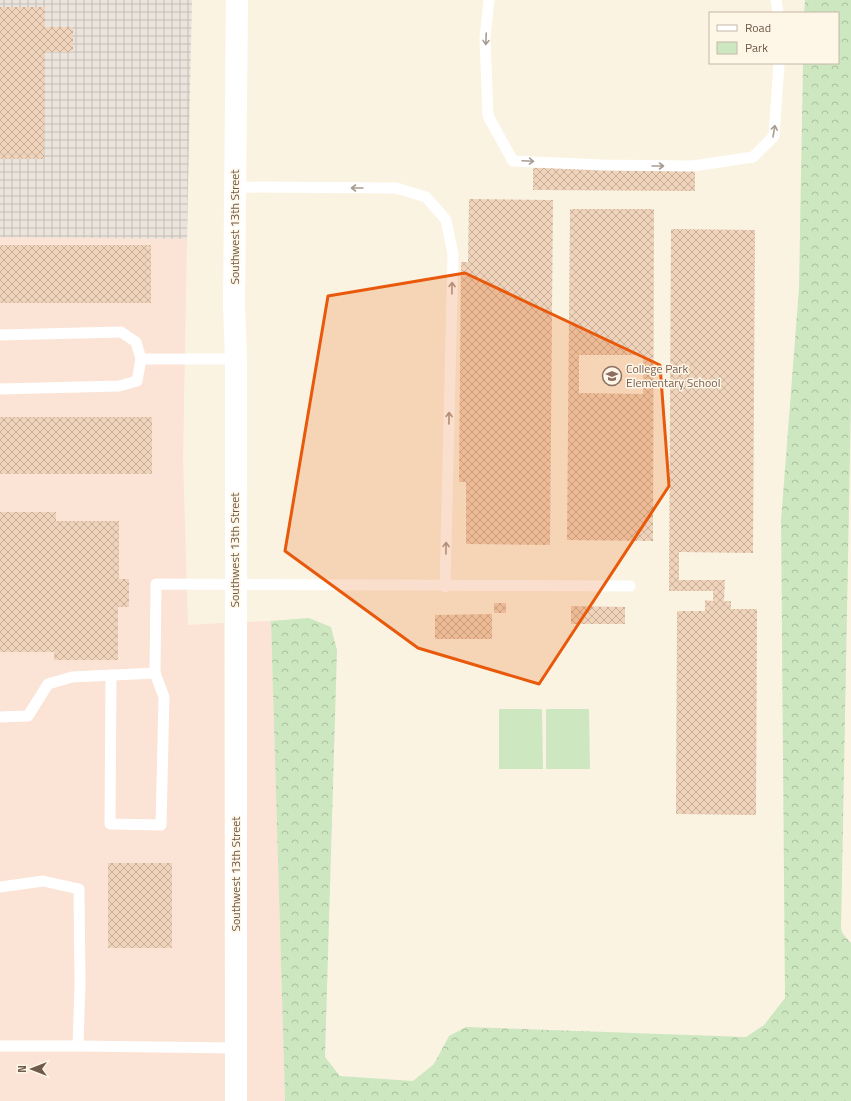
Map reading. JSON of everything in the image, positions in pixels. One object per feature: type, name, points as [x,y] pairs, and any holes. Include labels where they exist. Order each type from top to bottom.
[{"type":"street","name":"Southwest 13th Street","points":[[236,1101],[236,359],[234,305],[237,0]]},
{"type":"lane","points":[[489,0],[485,38],[488,116],[513,161],[602,165],[693,166],[753,157],[774,136],[779,64]]},
{"type":"lane","points":[[776,0],[778,12]]},
{"type":"lane","points":[[235,187],[396,188],[426,196],[446,220],[453,254],[445,587]]},
{"type":"lane","points":[[0,335],[121,332],[136,342],[141,359],[137,381],[119,386],[0,389]]},
{"type":"lane","points":[[141,359],[236,359]]},
{"type":"lane","points":[[111,675],[110,824],[162,825],[164,697],[155,673],[156,584],[398,585],[445,587],[630,586]]},
{"type":"lane","points":[[0,717],[28,716],[48,684],[72,677],[155,673]]},
{"type":"lane","points":[[0,887],[43,880],[79,889],[80,984],[78,1046]]},
{"type":"lane","points":[[0,1046],[236,1048]]},
{"type":"highlighted area","points":[[465,273],[660,365],[669,486],[539,684],[418,648],[285,551],[328,296]]},
{"type":"shaded area","points":[[0,0],[192,0],[187,239],[0,237]]},
{"type":"shaded area","points":[[0,237],[187,239],[183,459],[188,625],[224,623],[225,1101],[0,1101]]},
{"type":"shaded area","points":[[271,621],[285,1101],[247,1101],[246,622]]},
{"type":"green space","points":[[805,0],[851,0],[851,401],[841,929],[843,934],[851,943],[851,1101],[285,1101],[271,621],[309,618],[331,627],[337,650],[325,1057],[340,1076],[413,1081],[434,1064],[449,1036],[466,1027],[746,1037],[764,1025],[785,998],[781,521],[799,288],[803,64],[839,64],[839,12],[804,12]]},
{"type":"green space","points":[[499,709],[542,709],[543,769],[499,769]]},
{"type":"green space","points":[[546,709],[589,709],[590,769],[546,769]]},
{"type":"building","points":[[0,7],[45,7],[45,27],[73,27],[73,52],[45,52],[44,159],[0,159]]},
{"type":"building","points":[[533,168],[695,169],[695,191],[533,190]]},
{"type":"building","points":[[469,199],[553,200],[550,545],[466,544],[466,482],[459,482],[461,262],[468,262]]},
{"type":"building","points":[[570,209],[654,209],[653,541],[567,540]],"holes":[[[579,355],[643,355],[643,394],[579,393]]]},
{"type":"building","points":[[671,229],[755,230],[753,553],[679,552],[679,580],[725,580],[724,601],[731,601],[731,609],[757,609],[756,815],[676,814],[677,611],[705,611],[705,600],[713,601],[713,591],[669,591]]},
{"type":"building","points":[[0,245],[151,245],[151,303],[0,303]]},
{"type":"building","points":[[0,417],[152,417],[152,474],[0,474]]},
{"type":"building","points":[[0,512],[56,512],[56,521],[119,521],[119,579],[129,579],[129,607],[118,607],[118,660],[54,660],[54,652],[0,652]]},
{"type":"building","points":[[494,603],[506,603],[506,613],[494,613]]},
{"type":"building","points":[[571,606],[625,607],[625,624],[571,624]]},
{"type":"building","points":[[492,614],[492,639],[435,639],[435,615]]},
{"type":"building","points":[[108,863],[172,863],[172,948],[108,948]]},
{"type":"place","name":"College Park Elementary School","points":[[612,376]]}]
